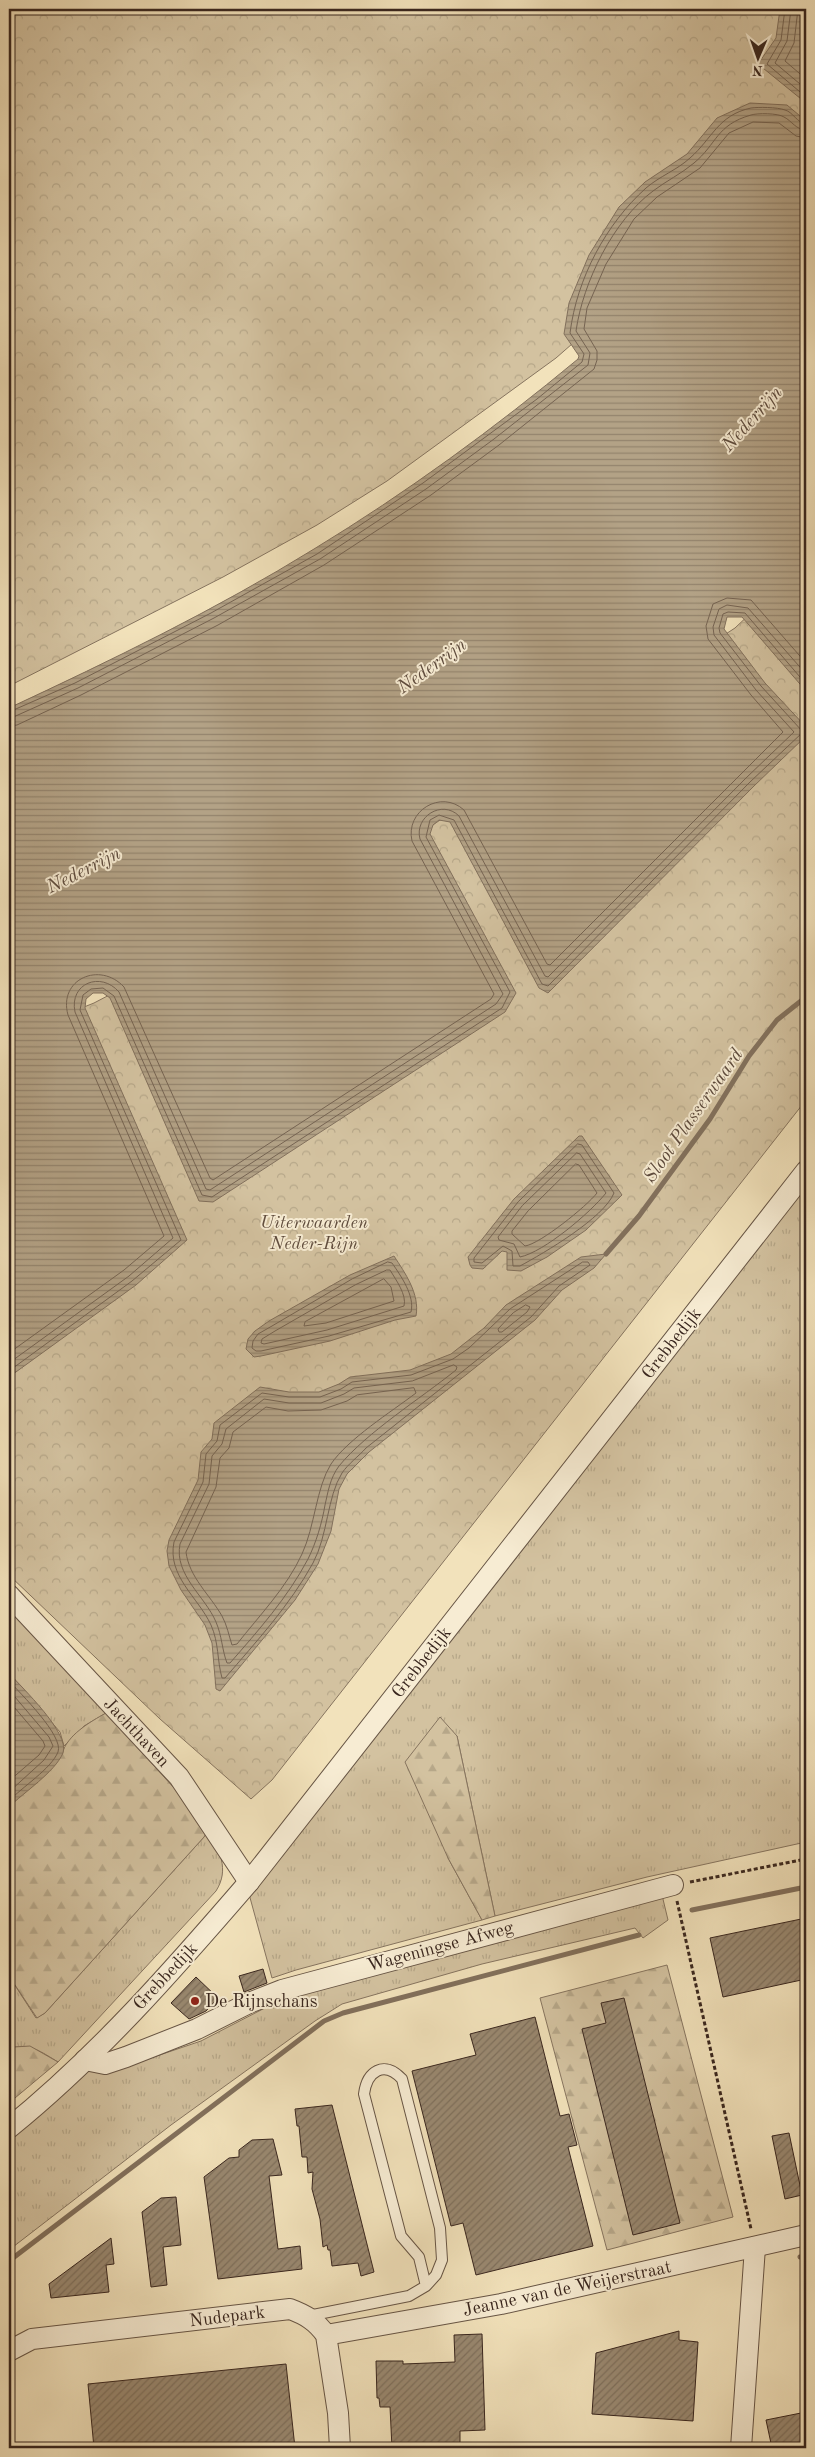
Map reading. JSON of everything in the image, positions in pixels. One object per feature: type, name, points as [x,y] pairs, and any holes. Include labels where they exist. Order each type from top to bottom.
[{"type":"street","name":"Grebbedijk","points":[[9,2128],[46,2097],[85,2060],[169,1974],[249,1882],[806,1171]]},
{"type":"street","name":"Jachthaven","points":[[9,1595],[179,1777],[249,1882]]},
{"type":"street","name":"Wageningse Afweg","points":[[85,2060],[105,2064],[126,2057],[197,2029],[249,2003],[292,1987],[673,1885]]},
{"type":"street","name":"Jeanne van de Weijerstraat","points":[[326,2335],[501,2304],[806,2235]]},
{"type":"street","points":[[741,2448],[755,2247]]},
{"type":"street","name":"Nudepark","points":[[9,2350],[32,2339],[290,2309],[307,2316],[318,2324],[326,2335]]},
{"type":"street","points":[[326,2335],[338,2413],[340,2448]]},
{"type":"lane","points":[[307,2316],[409,2296],[426,2286],[436,2275],[442,2260],[440,2228],[402,2079],[394,2070],[383,2069],[372,2073],[365,2083],[364,2094],[401,2236],[420,2257],[426,2286]]},
{"type":"path","points":[[755,2247],[673,1885],[806,1859]]},
{"type":"green space","points":[[9,9],[806,9],[806,139],[556,358],[387,481],[317,525],[223,577],[9,686]]},
{"type":"green space","name":"Uiterwaarden Neder-Rijn","points":[[806,561],[806,1100],[272,1780],[251,1799],[160,1719],[9,1575],[9,1037],[94,1003],[428,828],[735,628]]},
{"type":"green space","points":[[806,1186],[806,1842],[647,1877],[495,1916],[457,1736],[448,1858],[482,1920],[272,1978],[249,1894]]},
{"type":"green space","points":[[9,1606],[106,1713],[84,1726],[64,1746],[60,1732],[9,1673]]},
{"type":"green space","points":[[106,1713],[194,1810],[208,1830],[204,1837],[45,2013],[37,2018],[9,1976],[9,1807],[62,1754],[74,1735]]},
{"type":"green space","points":[[440,1717],[457,1736],[495,1916],[482,1920],[448,1858],[405,1762]]},
{"type":"green space","points":[[208,1830],[219,1852],[223,1867],[220,1883],[216,1891],[58,2062],[28,2047],[15,2047],[9,2050],[9,1976],[36,2018],[45,2013],[204,1837]]},
{"type":"green space","points":[[662,1895],[668,1920],[643,1938],[635,1928],[482,1964],[342,2004],[315,2021],[171,2125],[9,2250],[9,2137],[85,2070],[127,2066],[201,2041],[290,1995]]},
{"type":"green space","points":[[667,1965],[733,2217],[607,2250],[540,1998]]},
{"type":"green space","points":[[30,2046],[58,2062],[9,2103],[9,2050],[14,2047]]},
{"type":"water","points":[[780,9],[806,9],[806,103],[758,64],[776,38]]},
{"type":"water","name":"Nederrijn","points":[[750,103],[787,105],[806,121],[806,691],[742,617],[727,617],[724,629],[765,683],[806,727],[806,736],[548,993],[539,988],[450,822],[439,820],[433,825],[430,834],[516,993],[505,1012],[213,1202],[199,1201],[110,998],[103,993],[93,993],[86,999],[85,1008],[187,1240],[136,1285],[9,1377],[9,708],[164,633],[314,549],[416,482],[482,435],[547,385],[578,359],[579,356],[564,334],[569,303],[589,255],[619,207],[645,182],[687,154],[717,118]]},
{"type":"water","points":[[579,1136],[582,1136],[622,1195],[586,1230],[547,1257],[521,1271],[507,1270],[507,1252],[502,1251],[483,1269],[472,1268],[468,1257],[514,1199]]},
{"type":"water","points":[[606,1254],[594,1268],[562,1290],[535,1320],[369,1452],[347,1474],[339,1489],[331,1531],[318,1564],[295,1600],[220,1691],[216,1689],[212,1643],[205,1625],[181,1590],[169,1566],[167,1551],[169,1540],[198,1480],[201,1452],[212,1439],[214,1423],[260,1387],[289,1392],[319,1392],[339,1384],[350,1377],[410,1370],[451,1354],[484,1328],[506,1305],[581,1257]]},
{"type":"water","points":[[394,1256],[414,1292],[417,1308],[416,1316],[395,1320],[330,1341],[261,1356],[254,1357],[246,1349],[248,1339],[255,1331],[269,1321],[350,1275]]},
{"type":"water","points":[[9,1673],[44,1711],[59,1734],[63,1744],[63,1753],[53,1767],[38,1782],[9,1807]]},
{"type":"building","points":[[806,1918],[806,1979],[723,1997],[710,1938]]},
{"type":"building","points":[[263,1969],[267,1983],[244,1992],[239,1976]]},
{"type":"building","name":"De Rijnschans","points":[[196,1977],[218,1998],[206,2011],[189,2019],[171,2003]]},
{"type":"building","points":[[624,1998],[680,2223],[633,2235],[582,2029],[606,2023],[601,2003]]},
{"type":"building","points":[[535,2017],[560,2116],[569,2114],[577,2145],[568,2147],[593,2246],[476,2275],[463,2223],[451,2226],[412,2071],[476,2055],[470,2034]]},
{"type":"building","points":[[332,2105],[374,2272],[361,2276],[358,2263],[332,2266],[330,2250],[328,2250],[327,2245],[323,2247],[320,2219],[312,2189],[313,2172],[308,2173],[307,2157],[302,2157],[299,2126],[297,2126],[295,2109]]},
{"type":"building","points":[[789,2133],[802,2195],[785,2199],[772,2136]]},
{"type":"building","points":[[273,2139],[282,2175],[269,2176],[278,2249],[300,2246],[302,2269],[218,2279],[204,2177],[229,2158],[239,2157],[239,2150],[252,2140]]},
{"type":"building","points":[[176,2197],[181,2245],[163,2247],[167,2285],[151,2287],[142,2212],[161,2198]]},
{"type":"building","points":[[111,2238],[114,2264],[106,2265],[109,2292],[51,2298],[49,2284]]},
{"type":"building","points":[[679,2331],[679,2340],[698,2342],[693,2421],[592,2414],[596,2353]]},
{"type":"building","points":[[482,2334],[485,2430],[460,2431],[460,2448],[392,2448],[390,2407],[380,2407],[379,2398],[377,2398],[376,2361],[403,2361],[403,2364],[455,2362],[454,2335]]},
{"type":"building","points":[[286,2364],[295,2448],[94,2448],[88,2384]]},
{"type":"building","points":[[806,2412],[806,2448],[772,2448],[766,2420]]},
{"type":"waterway","name":"Sloot Plasserwaard","points":[[606,1254],[639,1216],[710,1119],[749,1056],[777,1020],[806,997]]},
{"type":"waterway","points":[[692,1910],[806,1887]]},
{"type":"waterway","points":[[9,2261],[324,2021],[343,2013],[639,1935]]},
{"type":"waterway","points":[[800,2257],[806,2256]]},
{"type":"place","name":"De Rijnschans","points":[[195,2001]]}]
